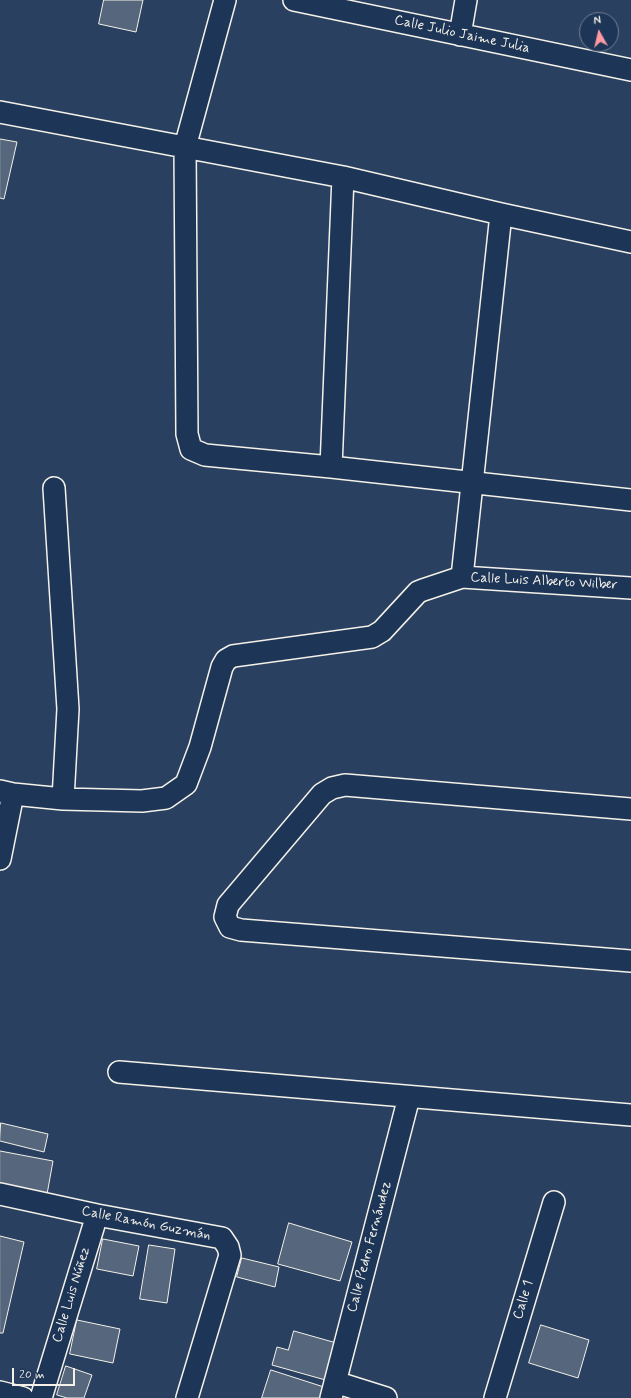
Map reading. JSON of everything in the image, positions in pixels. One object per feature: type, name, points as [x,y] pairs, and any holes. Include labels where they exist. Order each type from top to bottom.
[{"type":"street","points":[[225,0],[185,147],[187,434],[191,449],[205,456],[331,467],[631,500]]},
{"type":"street","name":"Calle Julio Jaime Julia","points":[[297,0],[631,70]]},
{"type":"street","points":[[460,35],[466,0]]},
{"type":"street","points":[[0,112],[343,177],[501,214],[631,242]]},
{"type":"street","points":[[331,467],[343,177]]},
{"type":"street","points":[[462,578],[501,214]]},
{"type":"street","points":[[54,488],[68,709],[63,799]]},
{"type":"street","name":"Calle Luis Alberto Wilber","points":[[7,793],[63,799],[142,801],[166,798],[186,784],[200,746],[222,667],[226,660],[233,656],[372,637],[382,631],[418,592],[423,590],[462,578],[631,588]]},
{"type":"street","points":[[631,809],[345,785],[332,788],[322,794],[228,905],[225,917],[230,927],[241,930],[631,961]]},
{"type":"street","points":[[0,858],[7,793]]},
{"type":"street","points":[[119,1072],[631,1115]]},
{"type":"street","name":"Calle Pedro Fernández","points":[[333,1390],[409,1097]]},
{"type":"street","name":"Calle Ramón Guzmán","points":[[0,1194],[97,1215],[222,1238],[228,1247],[230,1255],[187,1398]]},
{"type":"street","name":"Calle 1","points":[[495,1398],[554,1202]]},
{"type":"street","name":"Calle Luis Núñez","points":[[40,1398],[97,1215]]},
{"type":"street","points":[[333,1390],[386,1398]]},
{"type":"street","points":[[0,1392],[23,1398]]},
{"type":"building","points":[[104,0],[143,0],[136,32],[99,24]]},
{"type":"building","points":[[0,139],[17,142],[4,199],[0,198]]},
{"type":"building","points":[[1,1123],[48,1134],[44,1152],[0,1141]]},
{"type":"building","points":[[0,1151],[53,1161],[46,1200],[0,1189]]},
{"type":"building","points":[[289,1223],[352,1242],[340,1281],[278,1264]]},
{"type":"building","points":[[0,1236],[24,1242],[3,1333],[0,1333]]},
{"type":"building","points":[[103,1239],[139,1246],[133,1276],[97,1269]]},
{"type":"building","points":[[149,1245],[175,1249],[167,1303],[140,1299]]},
{"type":"building","points":[[242,1258],[279,1267],[275,1287],[237,1277]]},
{"type":"building","points":[[77,1320],[120,1329],[113,1363],[70,1354]]},
{"type":"building","points":[[541,1325],[589,1340],[578,1378],[529,1363]]},
{"type":"building","points":[[294,1331],[340,1344],[329,1381],[272,1365],[277,1347],[288,1350]]},
{"type":"building","points":[[66,1366],[92,1375],[84,1398],[67,1398],[57,1395]]},
{"type":"building","points":[[271,1370],[327,1388],[323,1398],[262,1398]]}]
